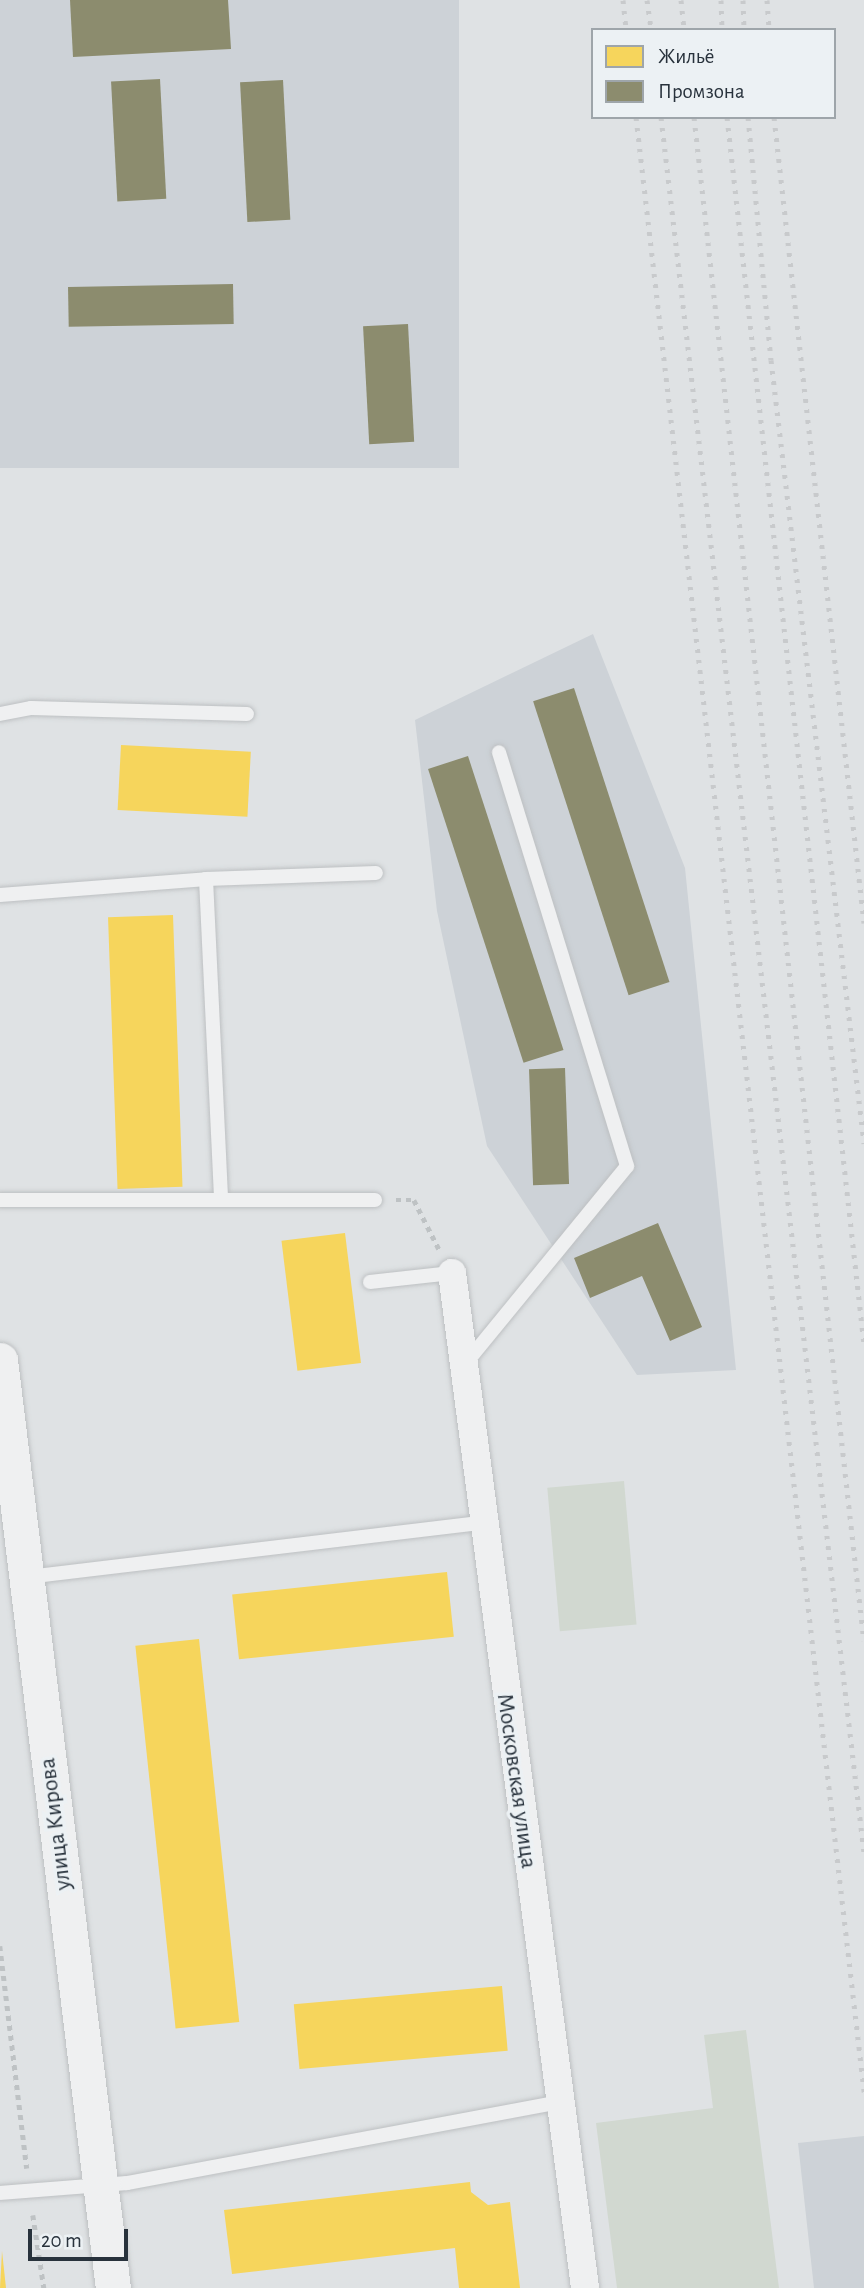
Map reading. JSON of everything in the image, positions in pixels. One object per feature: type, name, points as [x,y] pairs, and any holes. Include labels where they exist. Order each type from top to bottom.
[{"type":"street","name":"Московская улица","points":[[452,1273],[465,1364],[481,1523],[585,2288]]},
{"type":"street","name":"улица Кирова","points":[[0,1360],[113,2288]]},
{"type":"lane","points":[[0,714],[31,708],[247,714]]},
{"type":"lane","points":[[465,1364],[627,1166],[499,752]]},
{"type":"lane","points":[[0,895],[206,880],[376,873]]},
{"type":"lane","points":[[206,880],[221,1200]]},
{"type":"lane","points":[[0,1200],[374,1200]]},
{"type":"lane","points":[[370,1282],[452,1273]]},
{"type":"lane","points":[[25,1577],[481,1523]]},
{"type":"lane","points":[[0,2193],[100,2185],[560,2102]]},
{"type":"path","points":[[374,1200],[414,1200],[452,1273]]},
{"type":"path","points":[[0,1946],[44,2288]]},
{"type":"shaded area","points":[[0,0],[459,0],[459,468],[0,468]]},
{"type":"shaded area","points":[[593,634],[685,868],[736,1370],[637,1375],[487,1146],[437,911],[415,720]]},
{"type":"shaded area","points":[[624,1481],[637,1624],[560,1631],[547,1488]]},
{"type":"shaded area","points":[[746,2030],[779,2288],[617,2288],[596,2123],[713,2108],[704,2035]]},
{"type":"shaded area","points":[[864,2136],[864,2288],[814,2288],[798,2143]]},
{"type":"building: Жильё","points":[[121,745],[251,752],[247,817],[118,810]]},
{"type":"building: Жильё","points":[[173,915],[182,1187],[118,1189],[108,917]]},
{"type":"building: Жильё","points":[[345,1233],[361,1363],[297,1371],[281,1241]]},
{"type":"building: Жильё","points":[[447,1572],[454,1637],[239,1659],[232,1595]]},
{"type":"building: Жильё","points":[[199,1639],[239,2022],[176,2029],[135,1646]]},
{"type":"building: Жильё","points":[[502,1986],[508,2051],[299,2069],[294,2004]]},
{"type":"building: Жильё","points":[[470,2182],[471,2192],[488,2205],[510,2202],[520,2288],[459,2288],[455,2248],[232,2274],[224,2210]]},
{"type":"building: Жильё","points":[[2,2251],[6,2288],[0,2288]]},
{"type":"building: Промзона","points":[[70,0],[228,0],[231,49],[73,57]]},
{"type":"building: Промзона","points":[[160,79],[166,199],[117,201],[111,82]]},
{"type":"building: Промзона","points":[[283,80],[290,220],[247,222],[240,82]]},
{"type":"building: Промзона","points":[[233,284],[234,324],[69,327],[68,287]]},
{"type":"building: Промзона","points":[[408,324],[414,442],[369,444],[363,326]]},
{"type":"building: Промзона","points":[[574,688],[669,982],[629,995],[533,701]]},
{"type":"building: Промзона","points":[[468,756],[563,1050],[524,1063],[428,769]]},
{"type":"building: Промзона","points":[[565,1068],[569,1184],[533,1185],[529,1069]]},
{"type":"building: Промзона","points":[[658,1223],[702,1327],[670,1341],[642,1276],[590,1298],[574,1258]]},
{"type":"railway","points":[[623,0],[626,28]]},
{"type":"railway","points":[[647,0],[651,28]]},
{"type":"railway","points":[[681,0],[684,28]]},
{"type":"railway","points":[[721,0],[722,28]]},
{"type":"railway","points":[[743,0],[744,28]]},
{"type":"railway","points":[[767,0],[769,28]]},
{"type":"railway","points":[[636,119],[864,2092]]},
{"type":"railway","points":[[661,119],[864,1854]]},
{"type":"railway","points":[[694,119],[864,1641]]},
{"type":"railway","points":[[727,119],[864,1344]]},
{"type":"railway","points":[[748,119],[771,360],[864,1143]]},
{"type":"railway","points":[[774,119],[864,923]]}]
